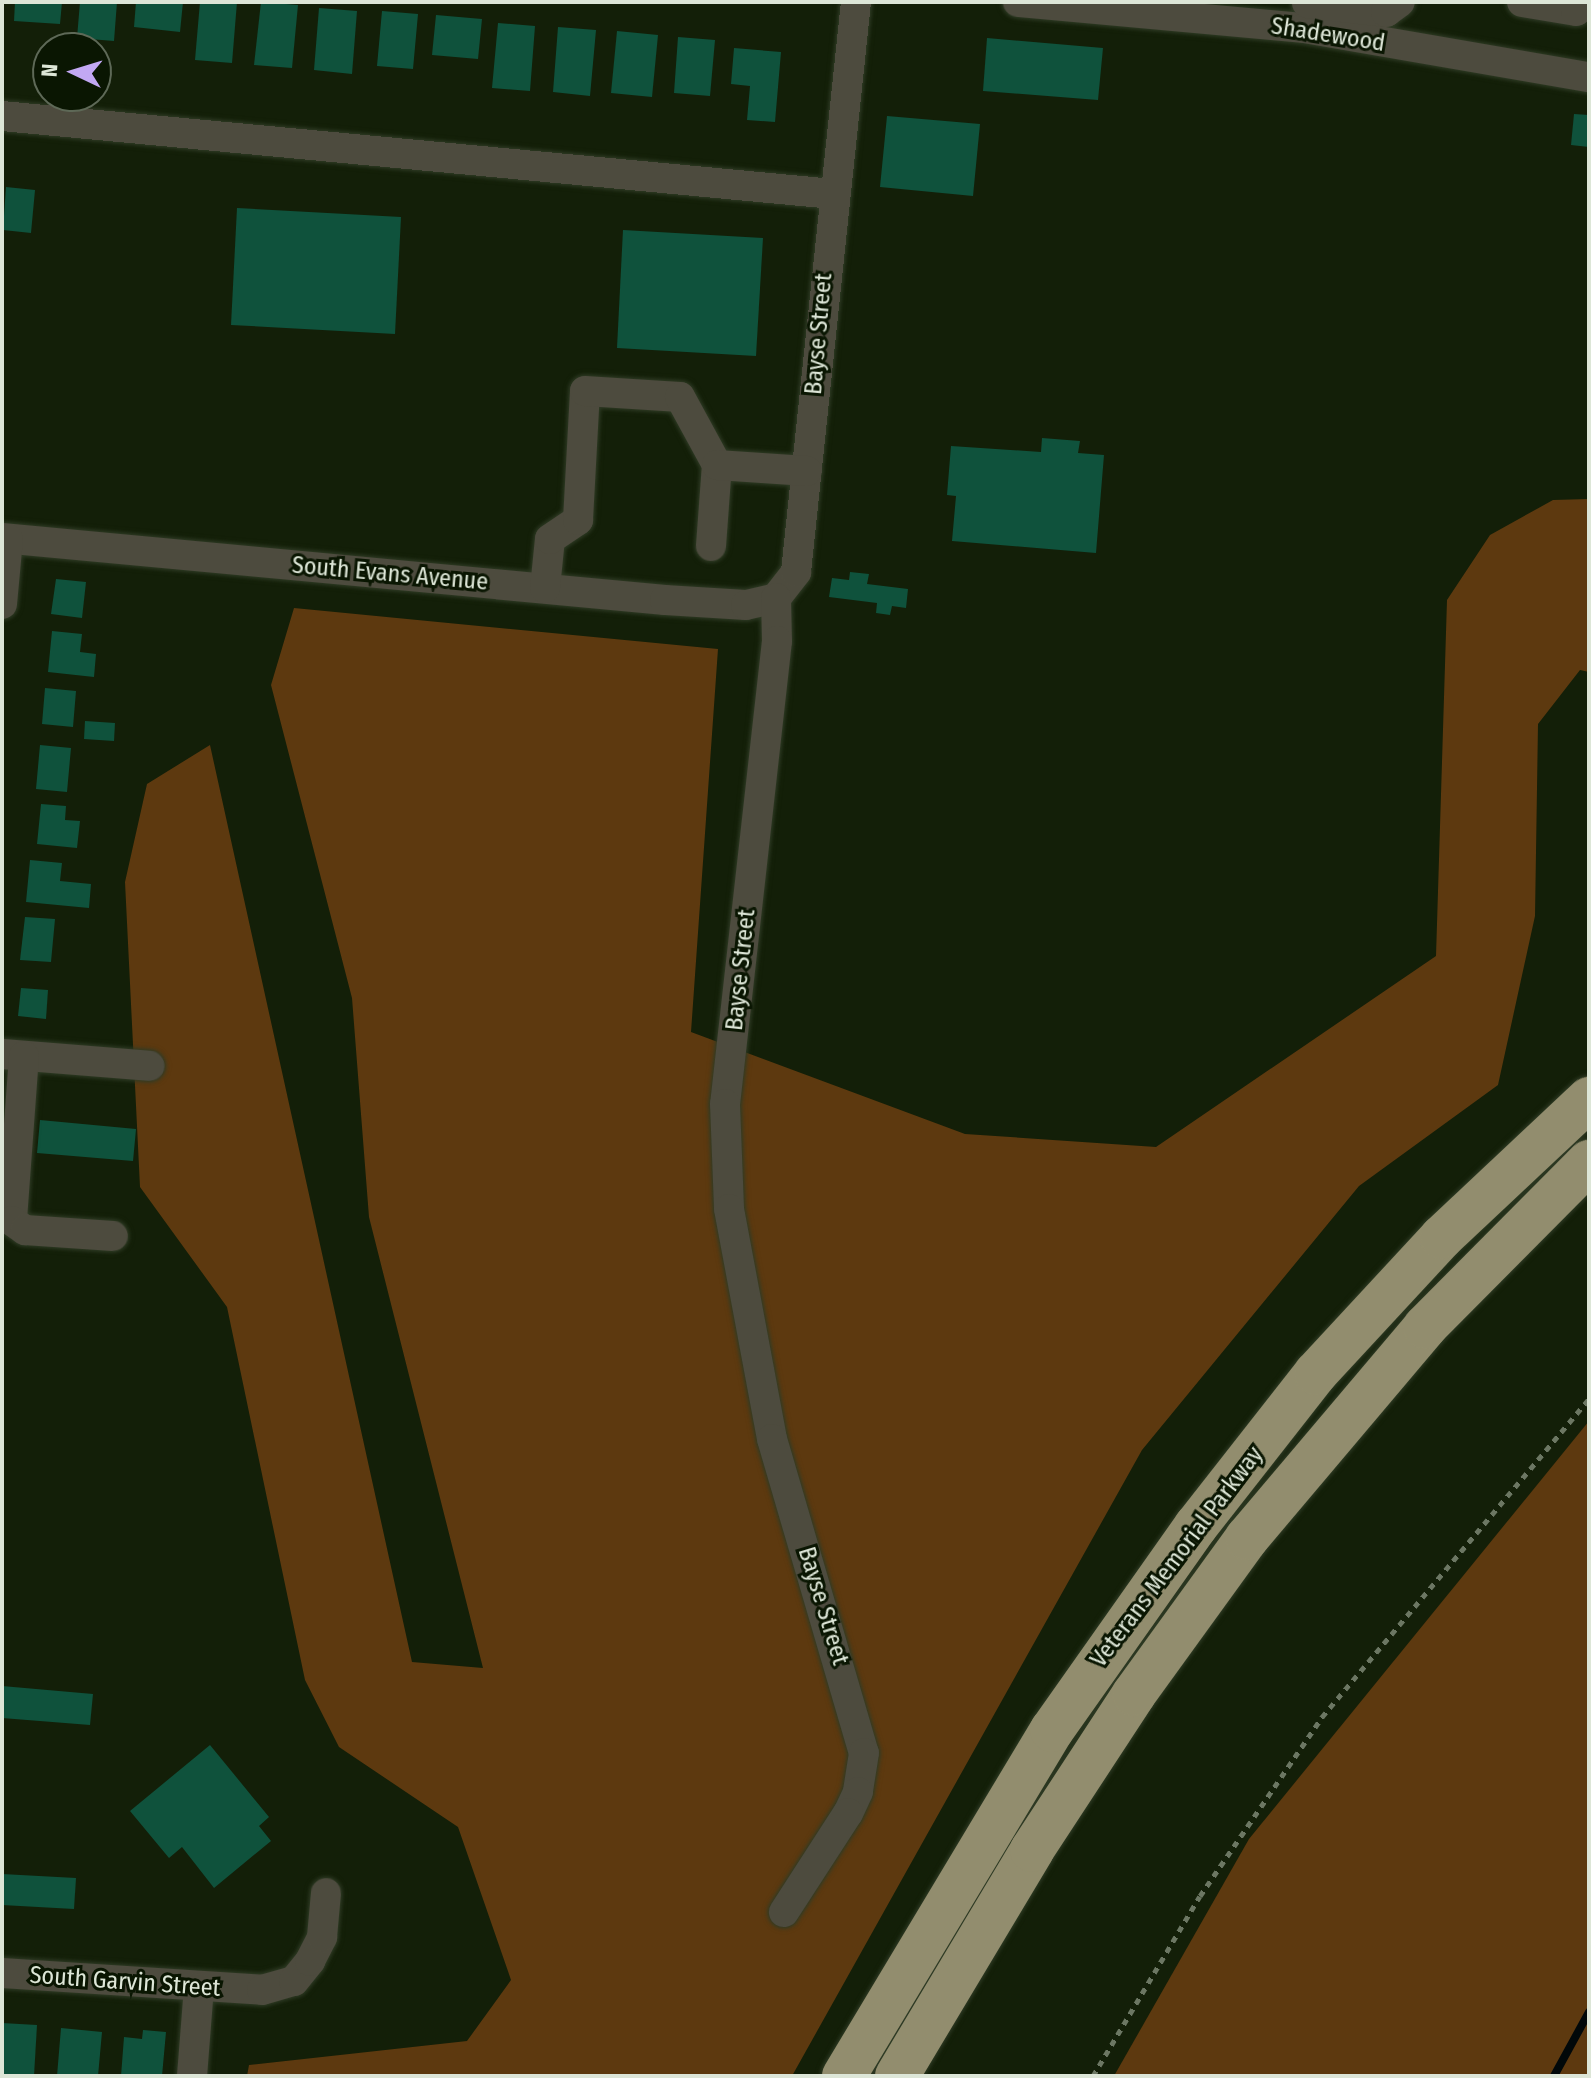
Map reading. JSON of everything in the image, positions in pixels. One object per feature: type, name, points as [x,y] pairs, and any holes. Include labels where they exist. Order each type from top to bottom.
[{"type":"highway","points":[[1442,1237],[1475,1186],[1589,1074]]},
{"type":"highway","name":"Veterans Memorial Parkway","points":[[844,2076],[1052,1730],[1116,1636],[1316,1373],[1442,1237],[1589,1099]]},
{"type":"highway","name":"Veterans Memorial Parkway","points":[[897,2076],[1041,1837],[1238,1551],[1425,1327],[1589,1162]]},
{"type":"street","name":"Bayse Street","points":[[784,1912],[853,1803],[864,1753],[772,1439],[729,1209],[725,1104],[779,626],[776,598],[796,572],[833,194],[856,2]]},
{"type":"street","name":"Shadewood","points":[[1018,2],[1306,11],[1589,77]]},
{"type":"street","points":[[1306,11],[1386,12],[1400,2]]},
{"type":"street","points":[[1522,2],[1580,8]]},
{"type":"street","points":[[2,116],[833,194]]},
{"type":"street","points":[[545,588],[550,539],[578,520],[585,391],[680,397],[717,465],[711,546]]},
{"type":"street","points":[[717,465],[807,471]]},
{"type":"street","points":[[2,604],[5,539]]},
{"type":"street","name":"South Evans Avenue","points":[[5,539],[746,605],[776,598]]},
{"type":"street","points":[[113,1236],[25,1230],[12,1221],[13,1055],[150,1066]]},
{"type":"street","name":"South Garvin Street","points":[[2,1973],[247,1992],[294,1981],[310,1961],[322,1937],[326,1893]]},
{"type":"street","points":[[192,2076],[199,1988]]},
{"type":"path","points":[[1093,2076],[1200,1896],[1322,1717],[1589,1399]]},
{"type":"shaded area","points":[[1589,499],[1589,672],[1580,670],[1538,724],[1535,916],[1498,1085],[1359,1186],[1142,1450],[792,2076],[247,2076],[249,2065],[467,2041],[511,1980],[458,1827],[339,1747],[305,1680],[227,1307],[140,1187],[125,882],[147,784],[210,745],[412,1662],[483,1668],[369,1217],[352,998],[271,685],[294,608],[718,649],[691,1032],[965,1134],[1156,1147],[1436,956],[1447,600],[1490,535],[1553,500]]},
{"type":"shaded area","points":[[1589,1421],[1589,2076],[1114,2076],[1249,1839]]},
{"type":"building","points":[[15,2],[62,2],[60,24],[14,21]]},
{"type":"building","points":[[80,2],[117,2],[114,41],[112,32],[78,32]]},
{"type":"building","points":[[136,2],[183,2],[180,32],[134,27]]},
{"type":"building","points":[[200,2],[237,2],[232,63],[195,60]]},
{"type":"building","points":[[261,2],[298,5],[292,68],[254,65]]},
{"type":"building","points":[[319,8],[357,11],[352,74],[314,70]]},
{"type":"building","points":[[382,11],[418,14],[413,69],[377,66]]},
{"type":"building","points":[[436,15],[482,19],[478,59],[432,55]]},
{"type":"building","points":[[498,23],[535,26],[530,91],[492,88]]},
{"type":"building","points":[[558,27],[596,30],[590,96],[553,92]]},
{"type":"building","points":[[617,31],[658,35],[652,97],[611,93]]},
{"type":"building","points":[[678,37],[715,40],[710,96],[674,93]]},
{"type":"building","points":[[987,38],[1103,48],[1098,100],[983,91]]},
{"type":"building","points":[[734,48],[781,52],[775,122],[747,120],[750,86],[731,84]]},
{"type":"building","points":[[1574,114],[1589,115],[1589,147],[1571,145]]},
{"type":"building","points":[[887,116],[980,124],[973,196],[880,187]]},
{"type":"building","points":[[6,187],[35,190],[31,233],[3,230]]},
{"type":"building","points":[[237,208],[401,217],[395,334],[231,325]]},
{"type":"building","points":[[623,230],[763,238],[756,356],[617,348]]},
{"type":"building","points":[[1042,438],[1080,441],[1078,453],[1104,455],[1096,553],[952,541],[956,496],[947,495],[951,446],[1041,452]]},
{"type":"building","points":[[850,572],[869,574],[867,584],[908,589],[906,608],[892,606],[890,615],[876,613],[877,603],[829,597],[832,578],[849,580]]},
{"type":"building","points":[[56,579],[86,582],[82,618],[51,614]]},
{"type":"building","points":[[52,631],[82,634],[80,652],[96,654],[94,677],[48,672]]},
{"type":"building","points":[[45,688],[76,691],[73,727],[42,724]]},
{"type":"building","points":[[85,721],[115,723],[114,741],[84,739]]},
{"type":"building","points":[[40,745],[71,748],[67,792],[36,789]]},
{"type":"building","points":[[41,804],[66,806],[65,820],[80,821],[77,848],[37,844]]},
{"type":"building","points":[[30,860],[62,863],[60,881],[91,884],[89,908],[26,902]]},
{"type":"building","points":[[25,917],[55,919],[51,962],[20,960]]},
{"type":"building","points":[[21,988],[48,990],[46,1019],[18,1016]]},
{"type":"building","points":[[40,1120],[136,1129],[133,1161],[37,1153]]},
{"type":"building","points":[[2,1686],[93,1694],[90,1725],[2,1718]]},
{"type":"building","points":[[210,1745],[269,1817],[259,1826],[271,1841],[214,1888],[182,1847],[169,1858],[130,1811]]},
{"type":"building","points":[[2,1874],[76,1878],[74,1909],[2,1905]]},
{"type":"building","points":[[2,2023],[37,2025],[34,2076],[2,2076]]},
{"type":"building","points":[[61,2028],[102,2032],[98,2076],[57,2076]]},
{"type":"building","points":[[143,2030],[166,2032],[162,2076],[121,2076],[124,2037],[142,2039]]},
{"type":"waterway","points":[[1554,2076],[1589,2012]]}]
